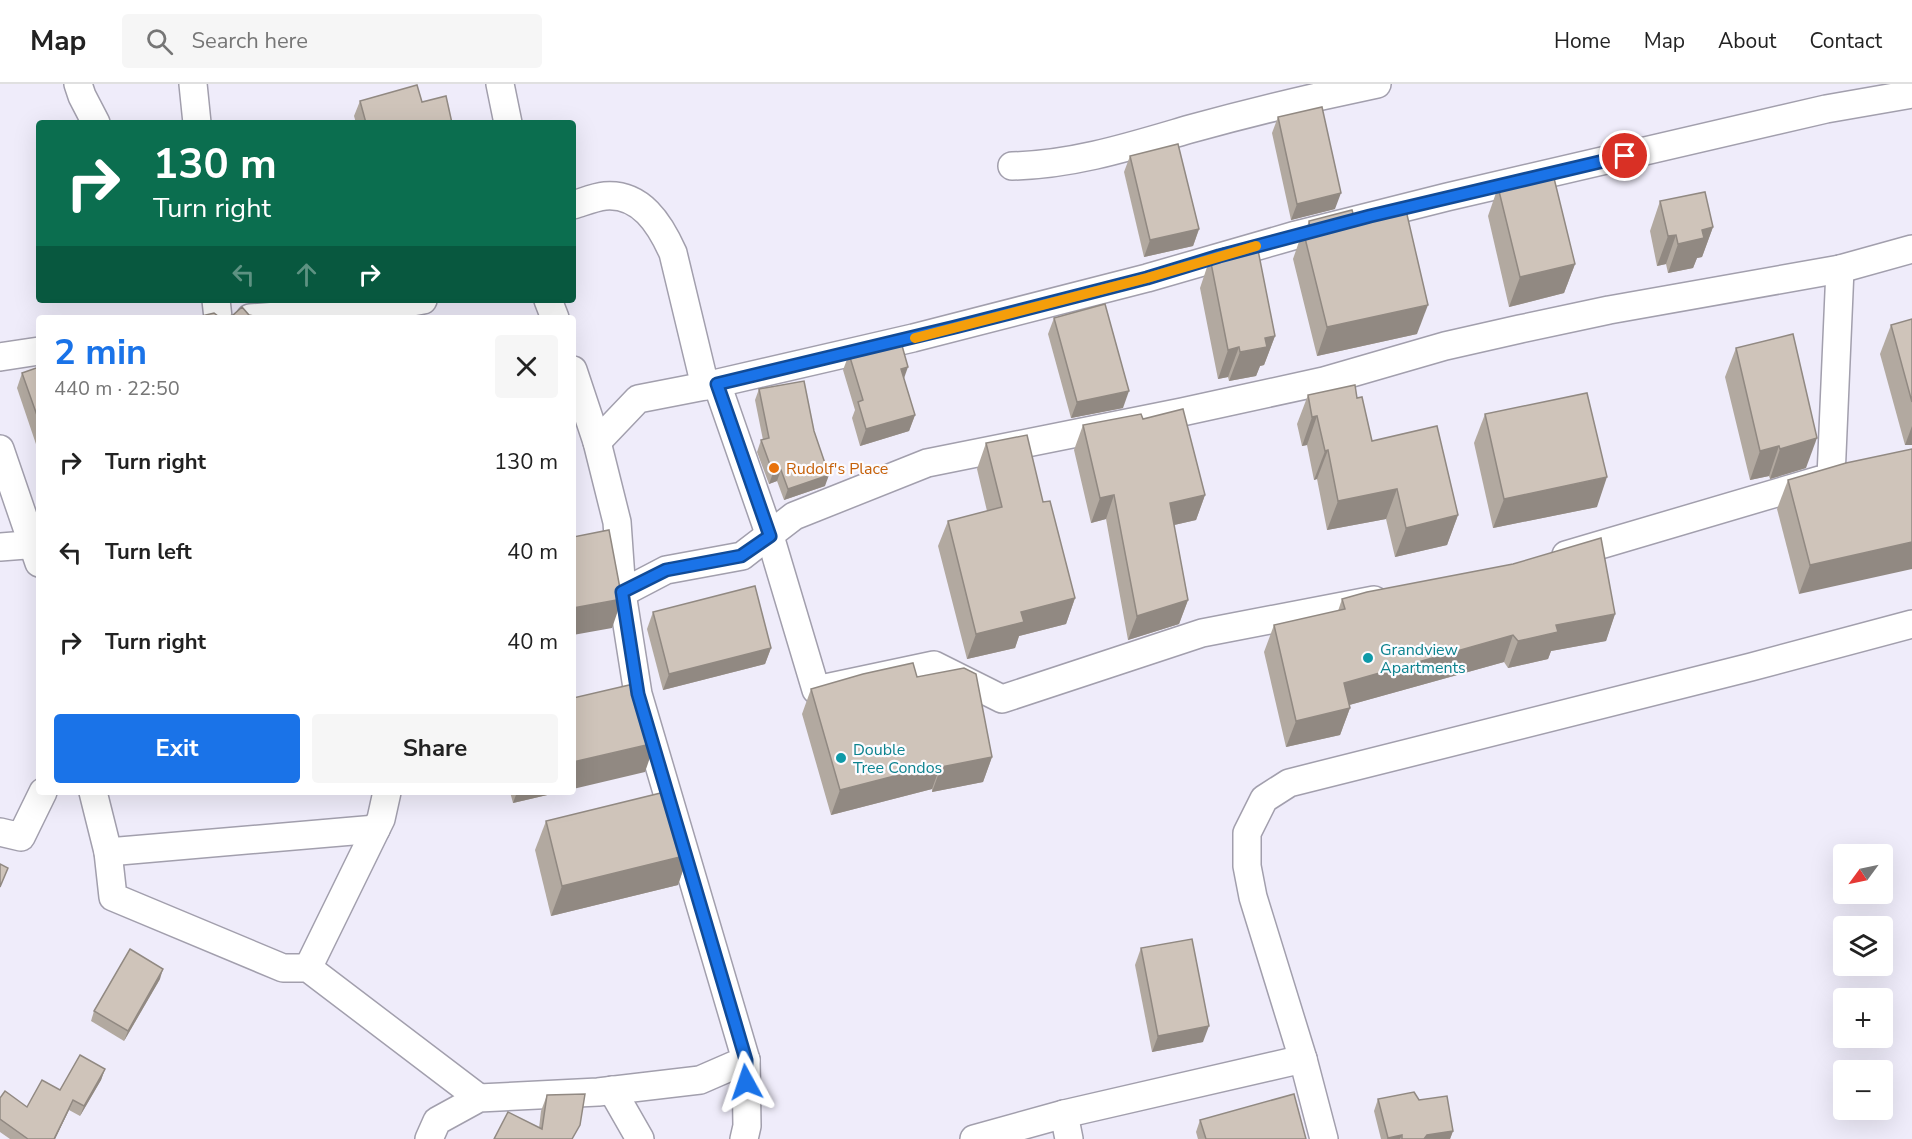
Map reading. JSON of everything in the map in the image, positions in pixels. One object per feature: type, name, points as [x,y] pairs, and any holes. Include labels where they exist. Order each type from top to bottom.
[{"type":"street","points":[[78,84],[94,120]]},
{"type":"street","points":[[193,84],[197,120]]},
{"type":"street","points":[[500,84],[507,120]]},
{"type":"street","points":[[1012,166],[1039,165],[1093,156],[1314,97],[1377,84]]},
{"type":"street","points":[[597,442],[638,399],[711,385],[946,330],[1147,278],[1296,235],[1447,197],[1826,110],[1912,94]]},
{"type":"street","points":[[576,204],[604,196],[621,197],[638,204],[653,218],[665,235],[673,253],[711,385],[770,536],[816,690],[934,665],[1002,699],[1202,633],[1398,596]]},
{"type":"street","points":[[622,592],[666,570],[741,556],[794,516],[927,464],[1324,381],[1445,346],[1586,315],[1840,269],[1912,249]]},
{"type":"street","points":[[1543,562],[1843,475],[1840,269]]},
{"type":"street","points":[[302,315],[380,308],[407,303]]},
{"type":"street","points":[[0,357],[36,351]]},
{"type":"street","points":[[576,379],[597,442],[617,522],[622,592],[638,694],[746,1060],[747,1126],[744,1139]]},
{"type":"street","points":[[0,449],[36,547]]},
{"type":"street","points":[[0,547],[36,550]]},
{"type":"street","points":[[1324,1139],[1303,1059],[1253,897],[1247,866],[1247,833],[1264,799],[1289,783],[1751,667],[1912,624]]},
{"type":"street","points":[[0,832],[21,837],[42,795]]},
{"type":"street","points":[[94,795],[108,852],[113,897],[283,968],[308,968],[479,1098]]},
{"type":"street","points":[[308,968],[381,819],[386,795]]},
{"type":"street","points":[[108,852],[376,829]]},
{"type":"street","points":[[974,1139],[1066,1127],[1303,1059]]},
{"type":"street","points":[[429,1139],[437,1121],[479,1098],[612,1090],[700,1080],[746,1060]]},
{"type":"street","points":[[612,1090],[640,1139]]},
{"type":"building","points":[[417,85],[422,102],[446,96],[451,120],[365,120],[360,101]]},
{"type":"building","points":[[1322,107],[1341,193],[1297,204],[1278,117]]},
{"type":"building","points":[[1178,144],[1199,229],[1150,240],[1130,156]]},
{"type":"building","points":[[1553,174],[1575,264],[1520,277],[1498,187]]},
{"type":"building","points":[[1705,192],[1713,227],[1702,230],[1704,238],[1678,244],[1676,235],[1668,236],[1660,201]]},
{"type":"building","points":[[1405,206],[1428,305],[1327,327],[1303,230],[1310,228],[1309,221],[1352,210],[1354,217]]},
{"type":"building","points":[[1245,244],[1247,252],[1258,250],[1275,336],[1265,338],[1267,347],[1240,352],[1239,347],[1228,350],[1210,258],[1225,256],[1223,248]]},
{"type":"building","points":[[1105,304],[1129,391],[1077,402],[1054,318]]},
{"type":"building","points":[[242,307],[249,315],[233,315]]},
{"type":"building","points":[[1912,319],[1912,402],[1891,325]]},
{"type":"building","points":[[1793,334],[1817,438],[1780,449],[1779,446],[1760,451],[1736,348]]},
{"type":"building","points":[[901,342],[908,367],[901,369],[915,415],[866,429],[858,402],[863,400],[849,354]]},
{"type":"building","points":[[36,368],[36,413],[22,373]]},
{"type":"building","points":[[804,381],[814,431],[829,475],[788,489],[781,470],[773,473],[761,440],[769,438],[759,389]]},
{"type":"building","points":[[1355,385],[1357,398],[1362,397],[1372,441],[1437,426],[1458,515],[1406,528],[1397,489],[1338,501],[1328,450],[1325,451],[1317,416],[1312,417],[1308,395]]},
{"type":"building","points":[[1587,393],[1607,477],[1504,499],[1485,414]]},
{"type":"building","points":[[1183,409],[1205,495],[1170,503],[1188,600],[1137,616],[1114,495],[1100,498],[1083,425],[1141,414],[1143,419]]},
{"type":"building","points":[[1027,435],[1043,502],[1050,501],[1075,598],[1021,612],[1024,622],[976,634],[948,521],[1002,507],[986,443]]},
{"type":"building","points":[[1912,449],[1912,542],[1810,565],[1788,480],[1846,463]]},
{"type":"building","points":[[609,530],[622,599],[576,607],[576,536]]},
{"type":"building","points":[[1601,538],[1615,614],[1556,625],[1558,632],[1518,641],[1513,635],[1344,683],[1350,708],[1296,721],[1274,625],[1345,609],[1342,599],[1367,592],[1513,564]]},
{"type":"building","points":[[755,586],[771,648],[669,674],[653,612]]},
{"type":"building","points":[[913,663],[917,677],[964,668],[976,674],[992,757],[941,767],[941,764],[840,790],[811,689]]},
{"type":"building","points":[[638,683],[655,743],[576,761],[576,697]]},
{"type":"building","points":[[669,791],[688,855],[562,886],[546,821]]},
{"type":"building","points":[[0,864],[8,868],[0,887]]},
{"type":"building","points":[[1192,939],[1209,1026],[1158,1036],[1141,948]]},
{"type":"building","points":[[130,949],[163,969],[128,1031],[94,1011]]},
{"type":"building","points":[[80,1055],[105,1069],[84,1106],[73,1100],[54,1139],[28,1139],[0,1119],[0,1098],[5,1091],[27,1107],[42,1080],[60,1090]]},
{"type":"building","points":[[1414,1092],[1419,1100],[1447,1096],[1453,1131],[1427,1135],[1424,1139],[1402,1139],[1402,1135],[1388,1138],[1378,1099]]},
{"type":"building","points":[[585,1094],[580,1125],[572,1139],[494,1139],[508,1112],[542,1129],[547,1095]]},
{"type":"building","points":[[1294,1094],[1306,1139],[1206,1139],[1200,1120]]},
{"type":"slow traffic","points":[[915,338],[1147,278],[1256,246]]},
{"type":"place","name":"Rudolf's Place","points":[[774,468]]},
{"type":"place","name":"Grandview Apartments","points":[[1368,658]]},
{"type":"place","name":"Double Tree Condos","points":[[841,758]]},
{"type":"route","points":[[746,1082],[746,1060],[638,694],[622,592],[666,570],[741,556],[770,536],[717,384],[913,338],[1147,278],[1219,256],[1370,216],[1625,156]]}]
